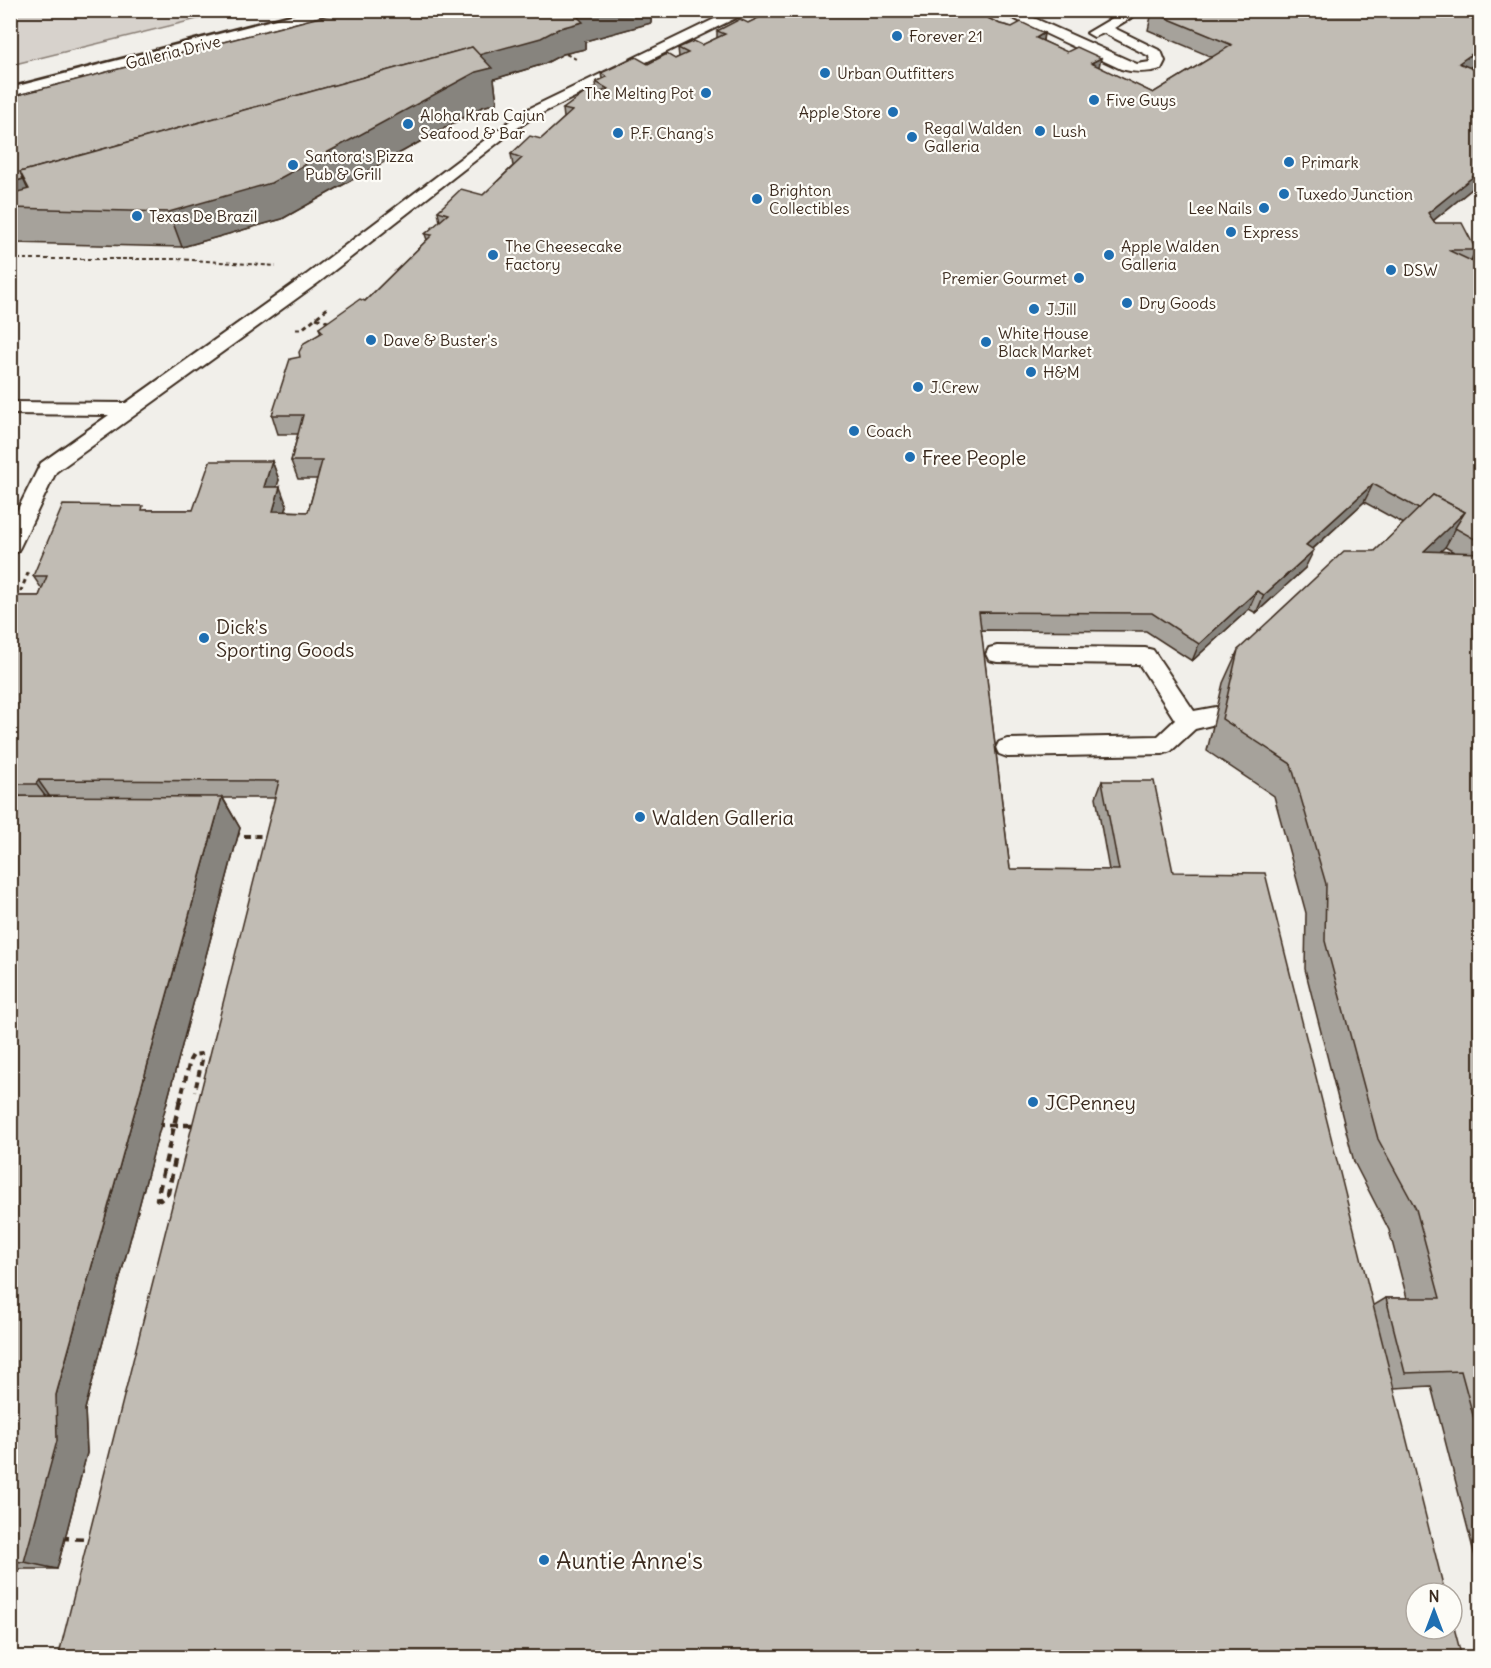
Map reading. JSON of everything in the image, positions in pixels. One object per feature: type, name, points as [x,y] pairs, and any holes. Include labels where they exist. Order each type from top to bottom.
[{"type":"street","name":"Galleria Drive","points":[[10,94],[336,10]]},
{"type":"lane","points":[[10,547],[48,468],[312,279],[527,115],[745,10]]},
{"type":"lane","points":[[1003,10],[1126,66],[1137,69],[1156,66],[1158,61],[1156,54],[1104,28]]},
{"type":"lane","points":[[1076,43],[1137,10]]},
{"type":"lane","points":[[10,408],[129,409]]},
{"type":"lane","points":[[997,654],[1145,656],[1188,721]]},
{"type":"lane","points":[[1007,748],[1163,746],[1188,721],[1216,716]]},
{"type":"path","points":[[1460,254],[1480,254]]},
{"type":"path","points":[[10,259],[178,259],[280,266]]},
{"type":"path","points":[[316,318],[337,326]]},
{"type":"path","points":[[230,844],[233,833],[243,836],[278,836]]},
{"type":"path","points":[[175,1160],[168,1193],[160,1200],[157,1199],[156,1193],[191,1057],[201,1054],[202,1060],[195,1091]]},
{"type":"path","points":[[156,1114],[153,1125],[206,1126]]},
{"type":"path","points":[[54,1538],[95,1539]]},
{"type":"shaded area","points":[[11,10],[230,10],[230,11],[11,65]]},
{"type":"building","points":[[347,10],[598,10],[577,16],[583,22],[560,28],[541,38],[479,55],[472,47],[20,172],[23,179],[10,183],[10,97]]},
{"type":"building","name":"Walden Galleria","points":[[775,10],[971,10],[1000,24],[1012,27],[1021,22],[1044,33],[1036,38],[1067,52],[1077,47],[1101,58],[1091,63],[1153,93],[1232,45],[1152,12],[1155,10],[1451,10],[1480,22],[1480,48],[1459,63],[1480,72],[1480,171],[1428,213],[1435,223],[1462,223],[1476,250],[1448,250],[1480,265],[1480,542],[1455,528],[1465,512],[1433,495],[1419,509],[1373,484],[1306,545],[1314,550],[1264,595],[1257,591],[1199,644],[1152,613],[979,612],[1010,869],[1119,870],[1102,781],[1154,781],[1173,872],[1265,873],[1442,1581],[1404,1581],[1404,1641],[1458,1641],[1462,1658],[58,1658],[279,781],[38,780],[36,784],[10,784],[10,596],[39,596],[47,576],[33,576],[63,505],[143,506],[142,510],[193,510],[210,461],[272,461],[264,487],[280,487],[273,511],[308,512],[322,461],[291,461],[303,415],[272,415],[290,359],[300,357],[299,352],[304,343],[323,332],[319,328],[360,299],[365,301],[432,235],[425,234],[448,214],[438,211],[461,189],[483,195],[522,158],[511,154],[530,136],[541,139],[572,111],[563,109],[589,90],[597,94],[608,89],[596,82],[607,77],[601,73],[636,57],[648,64],[667,54],[675,59],[688,53],[678,48],[694,41],[702,45],[725,34],[717,31],[740,19],[748,23]]},
{"type":"building","points":[[472,47],[492,68],[476,72],[271,183],[169,212],[10,208],[10,194],[29,189],[20,172]]},
{"type":"building","points":[[1433,495],[1465,512],[1424,551],[1480,553],[1480,1441],[1461,1371],[1405,1373],[1386,1298],[1440,1298],[1416,1209],[1378,1139],[1325,941],[1326,884],[1291,764],[1222,719],[1238,650],[1344,551],[1375,551]]},
{"type":"building","points":[[10,796],[222,797],[56,1395],[57,1441],[24,1562],[10,1561]]},
{"type":"place","name":"Forever 21","points":[[897,36]]},
{"type":"place","name":"Urban Outfitters","points":[[825,73]]},
{"type":"place","name":"The Melting Pot","points":[[706,93]]},
{"type":"place","name":"Five Guys","points":[[1094,100]]},
{"type":"place","name":"Apple Store","points":[[893,112]]},
{"type":"place","name":"Aloha Krab Cajun Seafood & Bar","points":[[408,124]]},
{"type":"place","name":"Lush","points":[[1040,131]]},
{"type":"place","name":"P.F. Chang's","points":[[618,133]]},
{"type":"place","name":"Regal Walden Galleria","points":[[912,137]]},
{"type":"place","name":"Primark","points":[[1289,162]]},
{"type":"place","name":"Santora's Pizza Pub & Grill","points":[[293,165]]},
{"type":"place","name":"Tuxedo Junction","points":[[1284,194]]},
{"type":"place","name":"Brighton Collectibles","points":[[757,199]]},
{"type":"place","name":"Lee Nails","points":[[1264,208]]},
{"type":"place","name":"Texas De Brazil","points":[[137,216]]},
{"type":"place","name":"Express","points":[[1231,232]]},
{"type":"place","name":"The Cheesecake Factory","points":[[493,255]]},
{"type":"place","name":"Apple Walden Galleria","points":[[1109,255]]},
{"type":"place","name":"DSW","points":[[1391,270]]},
{"type":"place","name":"Premier Gourmet","points":[[1079,278]]},
{"type":"place","name":"Dry Goods","points":[[1127,303]]},
{"type":"place","name":"J.Jill","points":[[1034,309]]},
{"type":"place","name":"Dave & Buster's","points":[[371,340]]},
{"type":"place","name":"White House Black Market","points":[[986,342]]},
{"type":"place","name":"H&M","points":[[1031,372]]},
{"type":"place","name":"J.Crew","points":[[918,387]]},
{"type":"place","name":"Coach","points":[[854,431]]},
{"type":"place","name":"Free People","points":[[910,457]]},
{"type":"place","name":"Dick's Sporting Goods","points":[[204,638]]},
{"type":"place","name":"Walden Galleria","points":[[640,817]]},
{"type":"place","name":"JCPenney","points":[[1033,1102]]},
{"type":"place","name":"Auntie Anne's","points":[[544,1560]]}]
